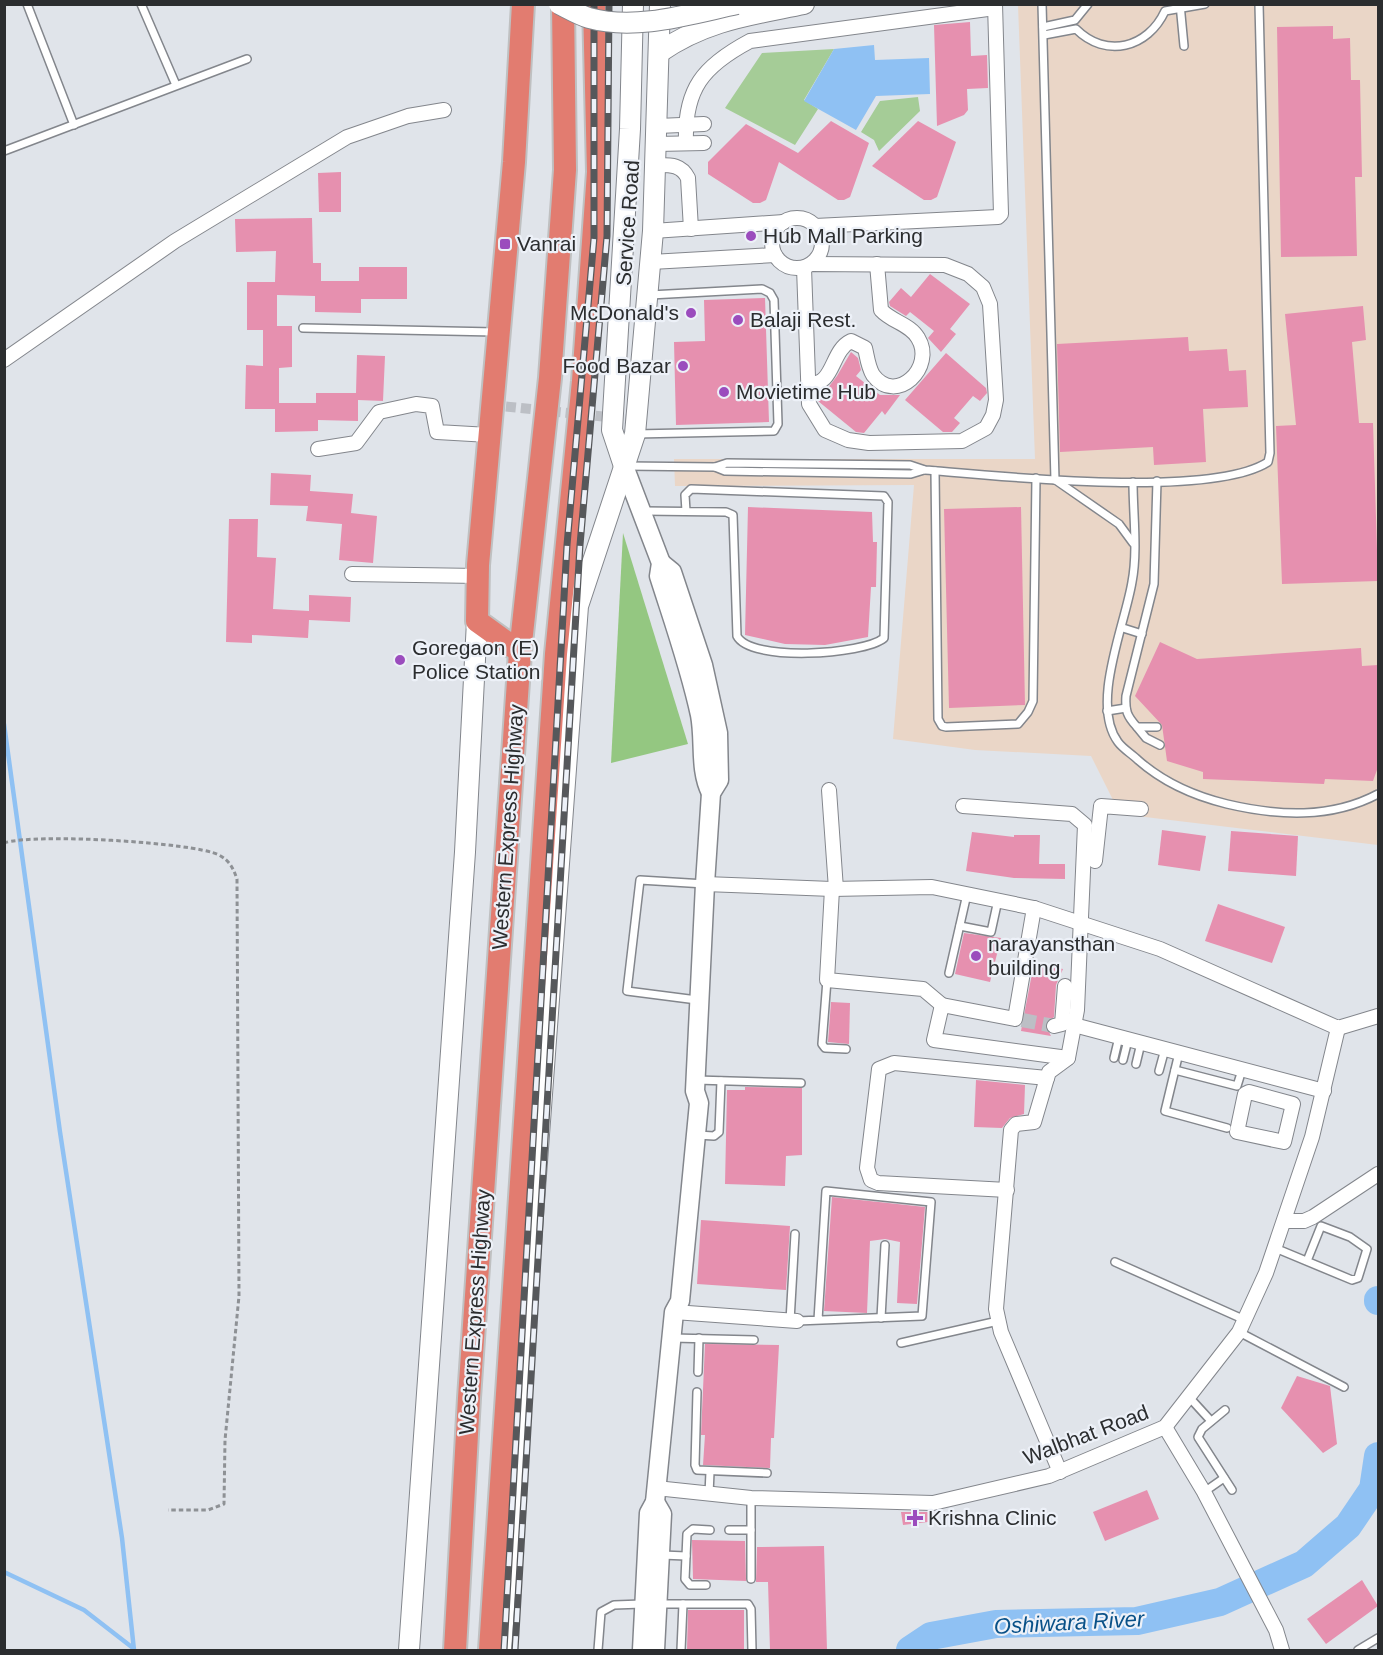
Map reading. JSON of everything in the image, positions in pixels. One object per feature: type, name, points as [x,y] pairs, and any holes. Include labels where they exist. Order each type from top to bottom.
[{"type":"highway","points":[[520,652],[477,621],[478,576],[497,332],[514,162],[523,4]]},
{"type":"highway","name":"Western Express Highway","points":[[455,1650],[468,1409],[520,652],[550,378],[564,181],[561,4]]},
{"type":"highway","name":"Western Express Highway","points":[[490,1650],[556,654],[583,381],[598,172],[594,4]]},
{"type":"main road","points":[[561,4],[589,18],[622,22],[661,19],[737,4]]},
{"type":"main road","points":[[692,4],[699,16],[716,22]]},
{"type":"main road","points":[[660,52],[684,36],[716,22],[804,4]]},
{"type":"main road","points":[[624,466],[612,430],[630,129],[633,5],[660,5]]},
{"type":"main road","name":"Service Road","points":[[501,1650],[578,606],[635,434],[653,231],[660,5]]},
{"type":"main road","points":[[409,1650],[465,852],[477,621]]},
{"type":"street","points":[[686,143],[686,124],[691,92],[703,75],[724,56],[750,41],[995,6],[1001,214],[998,217],[815,226]]},
{"type":"street","points":[[759,14],[763,38]]},
{"type":"street","points":[[4,360],[175,241],[347,137],[408,116],[444,111]]},
{"type":"street","points":[[657,135],[686,124],[704,124]]},
{"type":"street","points":[[657,135],[686,143],[704,143]]},
{"type":"street","points":[[656,165],[675,165],[684,171],[688,178],[691,229]]},
{"type":"street","points":[[653,231],[784,222],[800,218],[815,226],[820,233],[822,250],[808,266],[808,384],[809,404],[825,430],[858,441],[962,441],[986,428],[993,416],[996,400],[990,304],[983,287],[968,274],[945,265],[877,264],[808,266],[788,267],[775,255],[773,235],[784,222]]},
{"type":"street","points":[[651,262],[775,255]]},
{"type":"street","points":[[808,384],[816,384],[825,380],[841,348],[851,341],[865,348],[871,370],[883,383],[903,385],[912,380],[920,370],[923,346],[917,336],[881,310],[877,264]]},
{"type":"street","points":[[318,448],[356,443],[379,412],[416,404],[432,406],[437,432],[489,435]]},
{"type":"street","points":[[624,466],[661,563],[672,572],[696,666],[719,780],[711,793],[705,884],[696,1086],[699,1103],[696,1135],[670,1301],[674,1312],[672,1338],[656,1495],[649,1513],[650,1604],[655,1650]]},
{"type":"street","points":[[352,574],[478,576]]},
{"type":"street","points":[[829,790],[834,889],[827,980],[923,989],[935,1002],[942,1005],[1018,1019],[1034,908]]},
{"type":"street","points":[[963,806],[1072,814],[1085,825],[1092,840],[1095,861]]},
{"type":"street","points":[[1054,1026],[1062,1025],[1070,1009],[1092,840],[1101,806],[1141,809]]},
{"type":"street","points":[[705,884],[834,889],[932,886],[1034,908],[1160,949],[1338,1028],[1378,1016]]},
{"type":"street","points":[[1060,1472],[998,1321],[996,1309],[1011,1130],[1016,1124],[1034,1122],[1049,1072],[1068,1058],[1074,1025],[1065,986]]},
{"type":"street","points":[[942,1005],[934,1041],[1068,1058]]},
{"type":"street","points":[[1074,1025],[1324,1091]]},
{"type":"street","name":"Walbhat Road","points":[[656,1495],[709,1494],[751,1498],[933,1503],[1060,1472],[1165,1427],[1242,1326],[1285,1221],[1312,1137],[1338,1028]]},
{"type":"street","points":[[1007,1190],[878,1183],[871,1179],[867,1168],[879,1070],[894,1063],[1047,1078]]},
{"type":"street","points":[[681,1233],[687,1105],[696,1086]]},
{"type":"street","points":[[1245,1093],[1293,1104],[1288,1130],[1286,1140],[1283,1142],[1237,1131],[1245,1093]]},
{"type":"street","points":[[1288,1130],[1312,1137]]},
{"type":"street","points":[[1285,1221],[1304,1221],[1313,1217],[1378,1174]]},
{"type":"street","points":[[674,1312],[794,1321]]},
{"type":"street","points":[[1165,1427],[1204,1492],[1276,1630],[1282,1650]]},
{"type":"street","points":[[642,1650],[660,1555],[662,1514],[656,1495]]},
{"type":"lane","points":[[27,4],[74,124]]},
{"type":"lane","points":[[141,4],[176,86]]},
{"type":"lane","points":[[1042,4],[1055,480]]},
{"type":"lane","points":[[1043,31],[1075,20],[1088,4]]},
{"type":"lane","points":[[1075,20],[1076,29],[1088,41],[1101,45],[1126,45],[1152,32],[1164,8],[1205,4]]},
{"type":"lane","points":[[624,466],[715,467],[727,463],[909,465],[935,471],[1055,480],[1133,482],[1194,480],[1246,472],[1268,462],[1270,453],[1259,4]]},
{"type":"lane","points":[[1180,7],[1184,46]]},
{"type":"lane","points":[[1043,31],[1076,29]]},
{"type":"lane","points":[[4,151],[247,59]]},
{"type":"lane","points":[[635,434],[769,431],[777,429],[778,424],[774,300],[770,293],[762,289],[648,295]]},
{"type":"lane","points":[[303,328],[497,332]]},
{"type":"lane","points":[[935,471],[938,719],[942,726],[946,727],[1018,724],[1033,701],[1036,478]]},
{"type":"lane","points":[[1055,480],[1119,524],[1133,543]]},
{"type":"lane","points":[[1157,481],[1156,570],[1125,708],[1127,716],[1146,738],[1160,745]]},
{"type":"lane","points":[[1133,482],[1133,579],[1108,691],[1107,711],[1118,742],[1156,776],[1204,798],[1238,806],[1290,814],[1330,812],[1378,794]]},
{"type":"lane","points":[[642,511],[726,512],[733,515],[737,636],[744,644],[778,651],[831,652],[875,645],[884,638],[888,502],[884,496],[691,489],[686,495],[686,511]]},
{"type":"lane","points":[[1123,628],[1142,634]]},
{"type":"lane","points":[[1107,711],[1125,708]]},
{"type":"lane","points":[[1137,727],[1157,726]]},
{"type":"lane","points":[[700,1001],[627,991],[640,880],[705,884]]},
{"type":"lane","points":[[949,973],[967,894]]},
{"type":"lane","points":[[960,926],[991,932],[999,900]]},
{"type":"lane","points":[[827,980],[822,1044],[825,1048],[846,1049]]},
{"type":"lane","points":[[1114,1058],[1129,1040]]},
{"type":"lane","points":[[1123,1060],[1129,1040]]},
{"type":"lane","points":[[1129,1040],[1136,1064]]},
{"type":"lane","points":[[1159,1071],[1165,1050]]},
{"type":"lane","points":[[1179,1053],[1165,1108],[1166,1113],[1227,1128]]},
{"type":"lane","points":[[1175,1070],[1237,1086],[1242,1070]]},
{"type":"lane","points":[[696,1135],[714,1136],[719,1132],[721,1080]]},
{"type":"lane","points":[[696,1086],[721,1080],[801,1083]]},
{"type":"lane","points":[[795,1234],[794,1321],[920,1317],[924,1313],[931,1202],[830,1190],[825,1195],[818,1320]]},
{"type":"lane","points":[[1275,1248],[1352,1280],[1358,1278],[1367,1249],[1350,1237],[1321,1226],[1307,1261]]},
{"type":"lane","points":[[881,1318],[885,1245]]},
{"type":"lane","points":[[1114,1262],[1242,1326],[1344,1387]]},
{"type":"lane","points":[[901,1342],[998,1321]]},
{"type":"lane","points":[[672,1338],[754,1340]]},
{"type":"lane","points":[[698,1372],[699,1338]]},
{"type":"lane","points":[[698,1392],[695,1465],[697,1470],[767,1473]]},
{"type":"lane","points":[[1189,1397],[1211,1421]]},
{"type":"lane","points":[[1225,1410],[1211,1421],[1198,1437],[1232,1490]]},
{"type":"lane","points":[[709,1494],[710,1472]]},
{"type":"lane","points":[[1204,1492],[1224,1478]]},
{"type":"lane","points":[[751,1498],[752,1579]]},
{"type":"lane","points":[[706,1585],[687,1583],[686,1556],[689,1531],[710,1530]]},
{"type":"lane","points":[[729,1530],[751,1530]]},
{"type":"lane","points":[[660,1555],[686,1556]]},
{"type":"lane","points":[[598,1650],[602,1612],[614,1605],[650,1604],[748,1604],[751,1609],[752,1650]]},
{"type":"lane","points":[[681,1650],[683,1604]]},
{"type":"lane","points":[[1358,1650],[1378,1638]]},
{"type":"path","points":[[4,843],[42,838],[127,842],[218,854],[232,864],[237,879],[239,1296],[225,1440],[224,1504],[208,1510],[168,1510]]},
{"type":"shaded area","points":[[1018,5],[1378,5],[1378,845],[1120,814],[1091,756],[975,750],[893,739],[914,485],[675,486],[674,459],[1035,459]]},
{"type":"green space","points":[[834,49],[804,100],[818,109],[795,145],[725,108],[762,53]]},
{"type":"green space","points":[[918,97],[920,111],[879,151],[874,140],[861,132],[880,101]]},
{"type":"green space","points":[[623,533],[688,744],[611,763]]},
{"type":"water","points":[[874,45],[875,60],[929,58],[930,94],[876,96],[856,130],[804,101],[834,49]]},
{"type":"building","points":[[970,22],[971,56],[987,55],[988,88],[967,89],[968,110],[964,115],[937,126],[934,25]]},
{"type":"building","points":[[1333,26],[1333,39],[1350,38],[1351,80],[1360,80],[1362,177],[1355,177],[1357,256],[1281,257],[1277,27]]},
{"type":"building","points":[[831,121],[869,143],[850,197],[844,200],[838,200],[779,162],[766,200],[760,203],[753,203],[708,174],[708,162],[746,124],[798,153]]},
{"type":"building","points":[[918,121],[956,142],[937,197],[931,200],[924,200],[872,166]]},
{"type":"building","points":[[341,172],[341,212],[319,212],[318,173]]},
{"type":"building","points":[[312,218],[313,263],[321,263],[321,281],[359,281],[359,267],[407,267],[407,299],[361,299],[361,313],[315,312],[315,296],[277,295],[277,326],[292,326],[292,367],[279,368],[279,403],[316,403],[316,393],[356,393],[357,355],[385,356],[383,401],[358,400],[358,421],[318,420],[318,431],[275,432],[275,409],[245,409],[246,365],[263,366],[263,330],[247,330],[247,282],[275,282],[276,251],[236,252],[235,219]]},
{"type":"building","points":[[930,274],[970,304],[950,329],[956,334],[941,352],[928,338],[934,331],[910,312],[906,316],[890,306],[889,302],[901,288],[911,297]]},
{"type":"building","points":[[765,298],[769,422],[676,425],[674,342],[705,341],[704,300]]},
{"type":"building","points":[[1363,306],[1366,340],[1352,342],[1359,423],[1373,423],[1378,581],[1282,584],[1276,426],[1296,425],[1285,314]]},
{"type":"building","points":[[1188,337],[1189,351],[1227,349],[1229,371],[1246,370],[1248,407],[1203,409],[1206,462],[1154,465],[1153,447],[1060,452],[1057,344]]},
{"type":"building","points":[[851,352],[858,358],[861,370],[856,376],[880,395],[900,395],[885,415],[882,411],[864,433],[856,432],[818,401]]},
{"type":"building","points":[[946,353],[986,388],[987,393],[980,401],[973,396],[954,418],[960,423],[952,432],[943,432],[905,400]]},
{"type":"building","points":[[271,473],[311,475],[310,491],[353,494],[351,513],[377,516],[373,563],[339,560],[342,524],[306,521],[308,506],[270,505]]},
{"type":"building","points":[[748,507],[872,512],[873,542],[877,542],[876,587],[871,587],[868,637],[825,645],[785,644],[745,635]]},
{"type":"building","points":[[1021,507],[1025,705],[949,708],[944,509]]},
{"type":"building","points":[[229,519],[258,519],[257,557],[276,558],[273,609],[309,611],[309,595],[351,597],[350,622],[309,620],[308,638],[252,635],[252,643],[226,642]]},
{"type":"building","points":[[1160,642],[1197,659],[1361,648],[1362,666],[1378,665],[1378,767],[1373,781],[1325,779],[1324,784],[1203,779],[1203,772],[1167,761],[1162,725],[1135,696]]},
{"type":"building","points":[[1162,830],[1206,836],[1200,871],[1158,865]]},
{"type":"building","points":[[1231,831],[1298,836],[1296,876],[1228,871]]},
{"type":"building","points":[[972,832],[1014,837],[1014,835],[1040,835],[1039,864],[1065,864],[1065,879],[1014,878],[966,871]]},
{"type":"building","points":[[1218,904],[1285,927],[1272,963],[1205,941]]},
{"type":"building","name":"narayansthan building","points":[[964,933],[1001,938],[990,982],[955,974]]},
{"type":"building","points":[[1034,963],[1063,969],[1056,985],[1054,1017],[1045,1024],[1051,1036],[1021,1031]]},
{"type":"building","points":[[831,1002],[850,1003],[849,1044],[828,1042]]},
{"type":"building","points":[[976,1080],[1025,1085],[1024,1114],[1010,1118],[1002,1128],[974,1127]]},
{"type":"building","points":[[745,1087],[802,1088],[802,1155],[786,1156],[785,1186],[725,1184],[727,1090],[745,1090]]},
{"type":"building","points":[[832,1197],[925,1207],[917,1304],[897,1303],[900,1242],[885,1239],[870,1241],[867,1313],[824,1311]]},
{"type":"building","points":[[701,1220],[790,1226],[786,1290],[697,1284]]},
{"type":"building","points":[[705,1344],[779,1345],[774,1438],[771,1438],[770,1468],[703,1465],[705,1435],[701,1435]]},
{"type":"building","points":[[1297,1376],[1330,1386],[1337,1444],[1323,1453],[1281,1408]]},
{"type":"building","points":[[1147,1490],[1159,1519],[1105,1541],[1093,1512]]},
{"type":"building","points":[[901,1512],[935,1512],[936,1521],[903,1525]]},
{"type":"building","points":[[692,1540],[745,1541],[746,1581],[693,1579]]},
{"type":"building","points":[[824,1546],[827,1650],[770,1650],[768,1582],[756,1582],[757,1547]]},
{"type":"building","points":[[1362,1580],[1378,1606],[1326,1644],[1307,1619]]},
{"type":"building","points":[[688,1610],[744,1610],[744,1650],[687,1650]]},
{"type":"waterway","points":[[4,724],[60,1132],[122,1538],[134,1650]]},
{"type":"waterway","name":"Oshiwara River","points":[[910,1650],[931,1636],[996,1624],[1137,1621],[1220,1602],[1304,1564],[1348,1526],[1373,1489],[1378,1456]]},
{"type":"waterway","points":[[4,1572],[84,1610],[133,1648]]},
{"type":"tunnel","points":[[491,405],[637,420]]},
{"type":"tunnel","points":[[1022,1020],[1054,1026]]},
{"type":"railway","points":[[504,1650],[567,545],[594,238],[594,4]]},
{"type":"railway","points":[[515,1650],[580,545],[607,236],[609,4]]},
{"type":"place","name":"Hub Mall Parking","points":[[751,236]]},
{"type":"place","name":"Vanrai","points":[[505,244]]},
{"type":"place","name":"McDonald's","points":[[691,313]]},
{"type":"place","name":"Balaji Rest.","points":[[738,320]]},
{"type":"place","name":"Food Bazar","points":[[683,366]]},
{"type":"place","name":"Movietime Hub","points":[[724,392]]},
{"type":"place","name":"Goregaon (E) Police Station","points":[[400,660]]},
{"type":"place","name":"narayansthan building","points":[[976,956]]},
{"type":"place","name":"Krishna Clinic","points":[[915,1518]]}]
